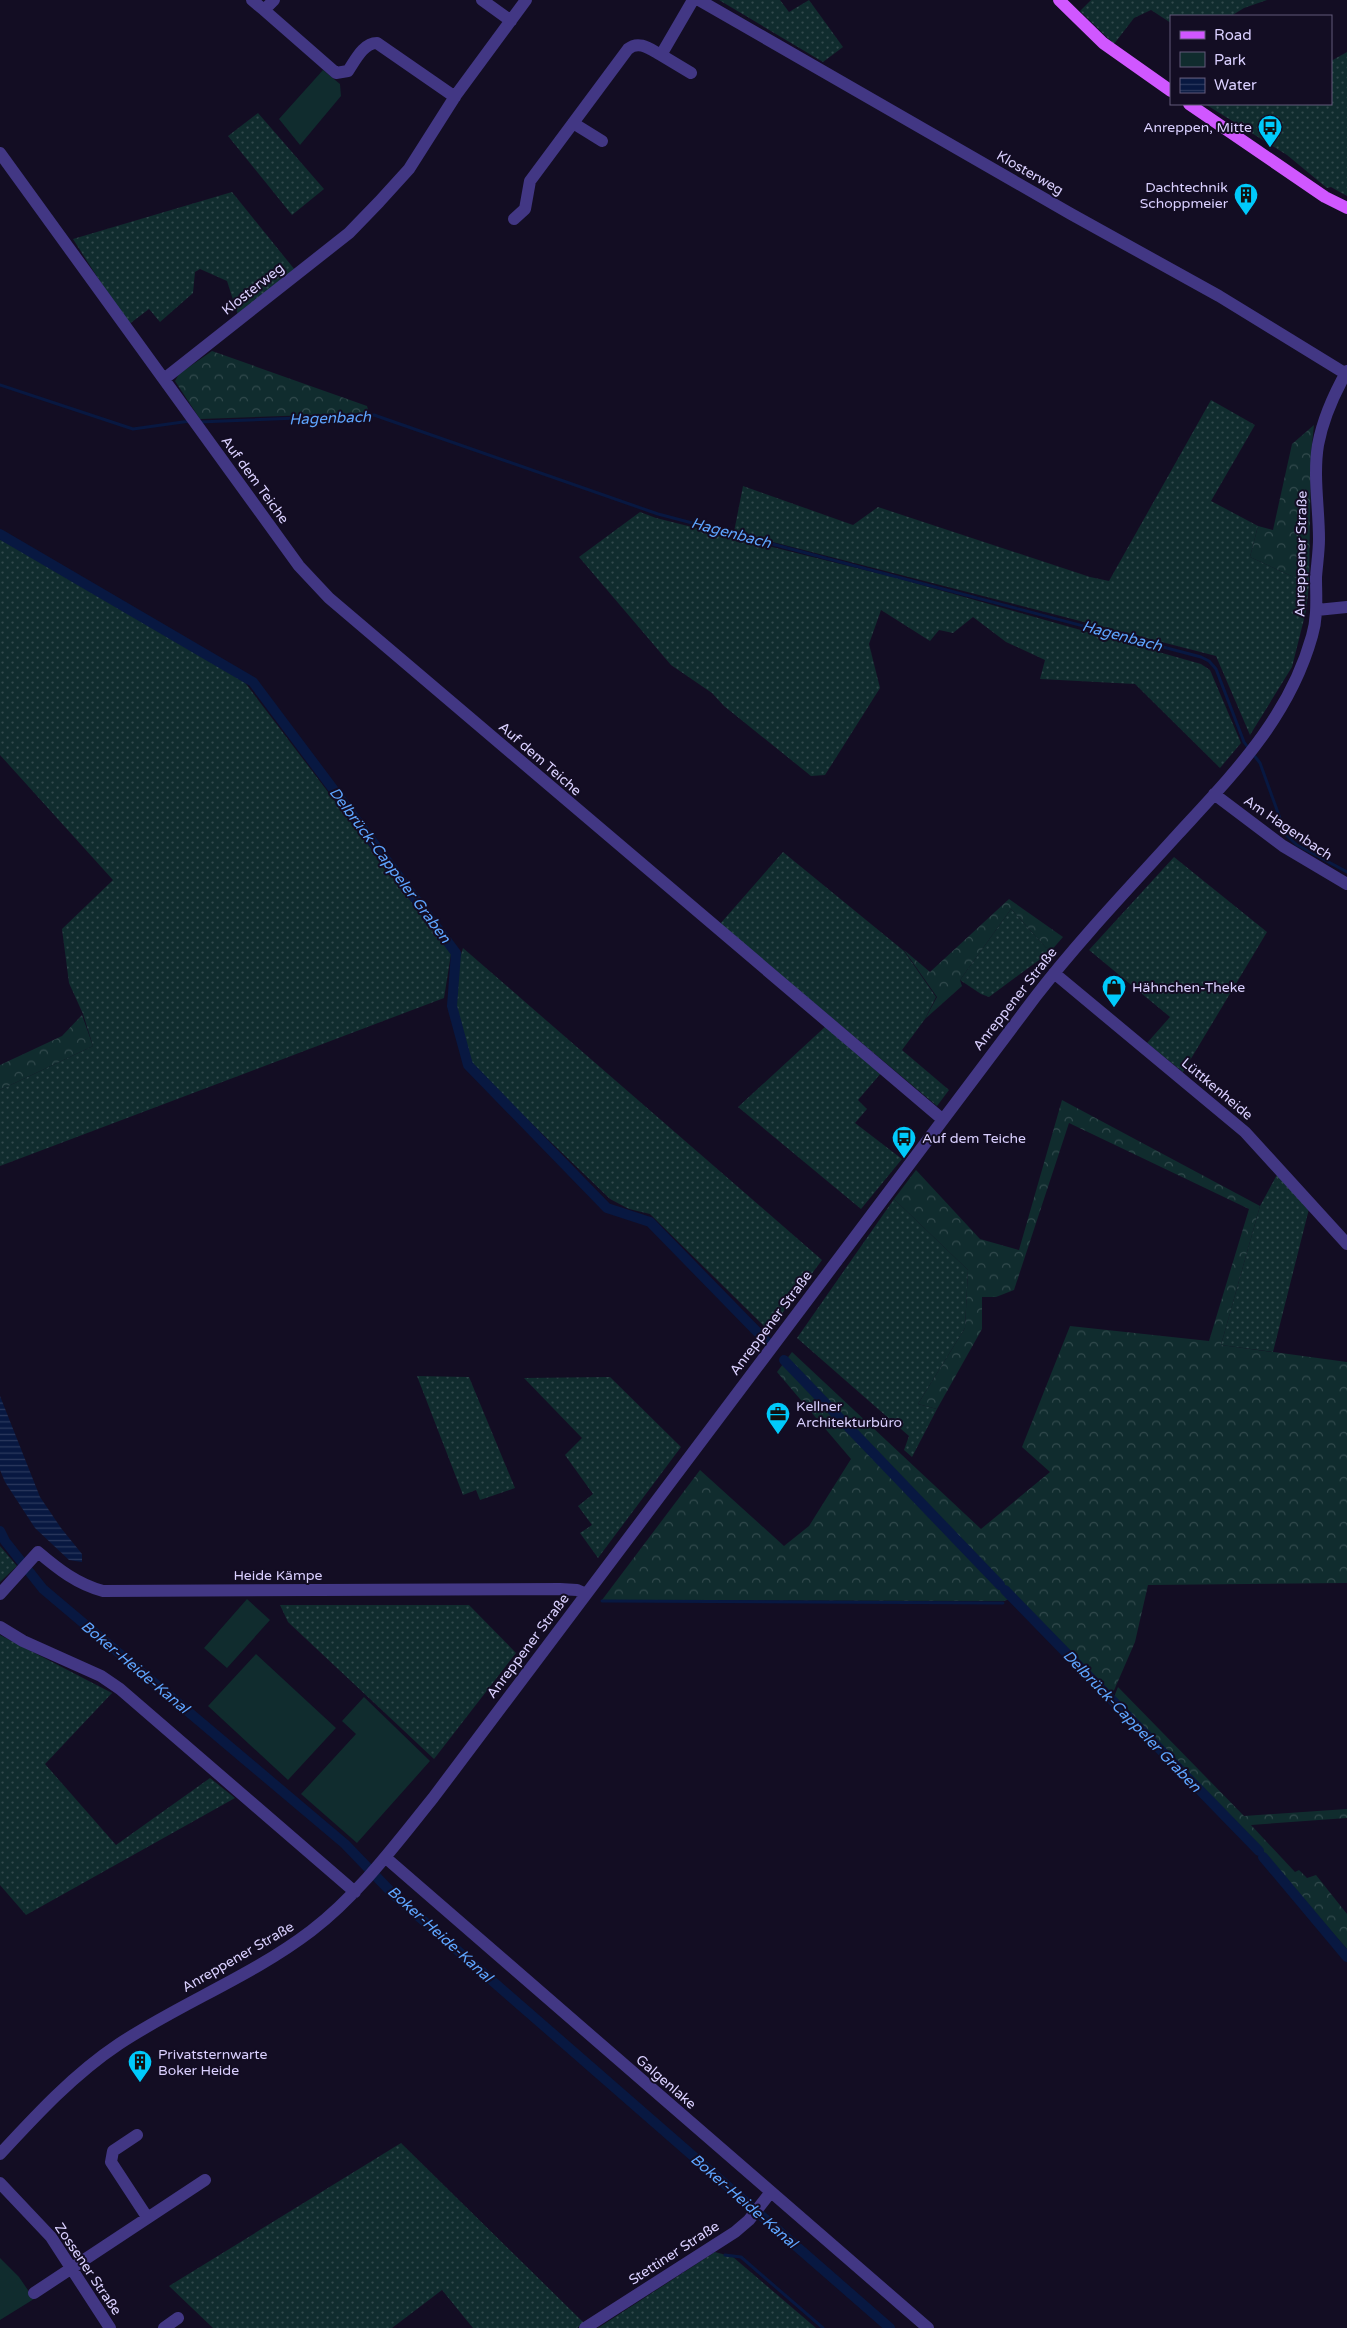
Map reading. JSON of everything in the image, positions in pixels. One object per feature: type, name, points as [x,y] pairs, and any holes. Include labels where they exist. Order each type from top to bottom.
[{"type":"main road","points":[[1059,0],[1103,43],[1170,90]]},
{"type":"main road","points":[[1189,105],[1325,197],[1347,208]]},
{"type":"street","points":[[252,0],[336,72],[348,71],[366,46],[371,43],[377,43],[455,97]]},
{"type":"street","points":[[264,10],[274,0]]},
{"type":"street","points":[[482,0],[511,21]]},
{"type":"street","name":"Klosterweg","points":[[164,379],[349,233],[409,169],[455,97],[526,0]]},
{"type":"street","points":[[661,55],[694,0]]},
{"type":"street","name":"Klosterweg","points":[[698,0],[1071,214],[1220,296],[1346,372]]},
{"type":"street","points":[[514,219],[525,209],[530,181],[631,47],[644,46],[691,73]]},
{"type":"street","points":[[574,123],[602,141]]},
{"type":"street","points":[[0,153],[164,379]]},
{"type":"street","name":"Anreppener Straße","points":[[0,2154],[72,2080],[103,2055],[154,2023],[287,1948],[311,1931],[355,1892],[386,1858],[1054,972],[1261,740],[1287,701],[1301,671],[1313,636],[1318,610],[1316,579],[1319,538],[1316,461],[1328,408],[1346,372]]},
{"type":"street","name":"Auf dem Teiche","points":[[164,379],[298,566],[329,598],[942,1119]]},
{"type":"street","points":[[1318,610],[1347,606]]},
{"type":"street","name":"Am Hagenbach","points":[[1214,794],[1283,846],[1347,884]]},
{"type":"street","name":"Lüttkenheide","points":[[1054,972],[1245,1132],[1347,1244]]},
{"type":"street","name":"Heide Kämpe","points":[[0,1594],[38,1552],[66,1575],[91,1588],[103,1591],[560,1589],[577,1590],[586,1594]]},
{"type":"street","points":[[0,1627],[23,1642],[101,1676],[120,1689],[355,1892]]},
{"type":"street","name":"Galgenlake","points":[[386,1858],[767,2197],[928,2328]]},
{"type":"street","points":[[137,2135],[112,2151],[111,2162],[147,2217]]},
{"type":"street","points":[[34,2293],[205,2180]]},
{"type":"street","name":"Zossener Straße","points":[[0,2183],[51,2238],[72,2267],[110,2328]]},
{"type":"street","name":"Stettiner Straße","points":[[585,2328],[735,2232],[749,2220],[767,2197]]},
{"type":"street","points":[[164,2328],[178,2318]]},
{"type":"green space","points":[[719,0],[780,0],[789,12],[809,0],[843,47],[823,62]]},
{"type":"green space","points":[[1091,0],[1267,0],[1244,8],[1233,15],[1170,15],[1170,22],[1151,10],[1134,18],[1114,44],[1080,11]]},
{"type":"green space","points":[[1347,52],[1347,196],[1331,187],[1327,188],[1287,155],[1207,105],[1332,105],[1332,60]]},
{"type":"green space","points":[[323,70],[340,84],[341,96],[300,145],[279,119]]},
{"type":"green space","points":[[258,113],[324,189],[292,215],[228,136]]},
{"type":"green space","points":[[232,192],[295,270],[238,315],[227,281],[200,269],[195,272],[193,293],[160,322],[149,309],[128,325],[73,239]]},
{"type":"green space","points":[[212,351],[367,406],[369,413],[200,419],[175,381],[179,374]]},
{"type":"green space","points":[[1211,400],[1255,425],[1211,501],[1258,526],[1250,557],[1309,584],[1306,611],[1292,667],[1250,735],[1216,656],[734,532],[743,486],[853,525],[878,507],[1090,577],[1109,581]]},
{"type":"green space","points":[[1314,425],[1311,454],[1309,584],[1250,557],[1258,526],[1273,530],[1292,444]]},
{"type":"green space","points":[[640,512],[656,518],[897,578],[1201,664],[1210,670],[1241,743],[1220,768],[1135,684],[1040,679],[1045,660],[1006,642],[973,617],[953,633],[939,630],[930,641],[881,610],[869,644],[880,688],[825,775],[811,776],[724,706],[712,693],[671,665],[579,557]]},
{"type":"green space","points":[[0,539],[240,676],[451,954],[444,998],[0,1166],[0,1090],[93,1046],[83,1014],[69,983],[62,929],[113,880],[0,755]]},
{"type":"green space","points":[[783,852],[904,951],[936,997],[925,1019],[902,1050],[949,1090],[937,1106],[720,924]]},
{"type":"green space","points":[[1174,857],[1267,932],[1183,1072],[1147,1043],[1170,1017],[1089,950]]},
{"type":"green space","points":[[1009,899],[1063,937],[1050,952],[1011,909],[960,980],[962,986],[925,1019],[937,997],[904,950],[930,972]]},
{"type":"green space","points":[[1011,909],[1050,952],[989,997],[960,980]]},
{"type":"green space","points":[[463,948],[822,1260],[769,1331],[650,1214],[629,1209],[610,1199],[472,1066],[460,1030],[455,1002],[459,961]]},
{"type":"green space","points":[[82,1015],[93,1046],[0,1090],[0,1065],[62,1036]]},
{"type":"green space","points":[[826,1026],[882,1072],[858,1100],[867,1109],[855,1123],[902,1159],[861,1209],[738,1107]]},
{"type":"green space","points":[[1062,1100],[1260,1206],[1221,1345],[1347,1362],[1347,1583],[1148,1585],[1135,1642],[1112,1695],[1015,1597],[1004,1601],[602,1600],[700,1470],[784,1546],[809,1526],[851,1459],[777,1372],[792,1352],[981,1529],[1050,1472],[1022,1447],[1070,1326],[1209,1341],[1249,1209],[1069,1123],[1014,1290],[996,1297],[982,1297],[982,1329],[937,1409],[918,1404],[965,1328],[968,1270],[894,1199],[916,1170],[980,1239],[1019,1250]]},
{"type":"green space","points":[[1279,1171],[1310,1205],[1273,1352],[1221,1345],[1260,1206]]},
{"type":"green space","points":[[894,1199],[968,1270],[965,1328],[918,1404],[937,1409],[912,1457],[904,1450],[909,1436],[797,1338]]},
{"type":"green space","points":[[417,1376],[469,1377],[515,1488],[480,1500],[476,1490],[463,1495]]},
{"type":"green space","points":[[610,1377],[681,1447],[598,1558],[580,1533],[592,1525],[578,1506],[593,1494],[565,1455],[582,1438],[524,1378]]},
{"type":"green space","points":[[0,1546],[17,1566],[0,1582]]},
{"type":"green space","points":[[247,1599],[270,1620],[227,1668],[204,1648]]},
{"type":"green space","points":[[280,1605],[469,1605],[516,1653],[434,1759],[288,1622]]},
{"type":"green space","points":[[0,1635],[112,1693],[45,1764],[116,1845],[210,1778],[235,1798],[26,1915],[0,1885]]},
{"type":"green space","points":[[256,1654],[336,1728],[288,1780],[208,1706]]},
{"type":"green space","points":[[1118,1687],[1244,1816],[1347,1809],[1347,1818],[1251,1825],[1295,1872],[1299,1870],[1307,1878],[1316,1875],[1347,1914],[1347,1949],[1239,1826],[1114,1697]]},
{"type":"green space","points":[[364,1697],[430,1761],[357,1843],[301,1794],[356,1734],[342,1721]]},
{"type":"green space","points":[[401,2143],[584,2323],[577,2328],[473,2328],[442,2290],[392,2328],[213,2328],[169,2286]]},
{"type":"green space","points":[[715,2252],[733,2257],[816,2328],[598,2328]]},
{"type":"green space","points":[[0,2258],[19,2277],[34,2299],[0,2320]]},
{"type":"water","points":[[0,1396],[40,1497],[82,1554],[82,1562],[69,1560],[35,1528],[5,1482],[0,1470]]},
{"type":"waterway","name":"Hagenbach","points":[[0,385],[133,429],[190,421]]},
{"type":"waterway","name":"Hagenbach","points":[[199,422],[374,415],[658,514],[1201,657],[1209,661],[1216,669],[1244,742],[1249,749]]},
{"type":"waterway","name":"Delbrück-Cappeler Graben","points":[[0,534],[253,682],[456,953],[452,1006],[468,1065],[607,1208],[650,1222],[771,1346]]},
{"type":"waterway","name":"Hagenbach","points":[[1253,754],[1260,763],[1286,835],[1297,845],[1347,872]]},
{"type":"waterway","name":"Delbrück-Cappeler Graben","points":[[784,1360],[1000,1585]]},
{"type":"waterway","name":"Boker-Heide-Kanal","points":[[0,1531],[5,1541],[43,1589],[345,1844],[394,1895],[890,2328]]},
{"type":"waterway","name":"Delbrück-Cappeler Graben","points":[[1005,1590],[1259,1851]]},
{"type":"waterway","points":[[602,1601],[1003,1603]]},
{"type":"waterway","name":"Delbrück-Cappeler Graben","points":[[1263,1857],[1347,1957]]},
{"type":"waterway","points":[[725,2255],[741,2257],[823,2328]]},
{"type":"place","name":"Anreppen, Mitte","points":[[1270,148]]},
{"type":"place","name":"Dachtechnik Schoppmeier","points":[[1246,216]]},
{"type":"place","name":"Hähnchen-Theke","points":[[1114,1008]]},
{"type":"place","name":"Auf dem Teiche","points":[[904,1159]]},
{"type":"place","name":"Kellner Architekturbüro","points":[[778,1435]]},
{"type":"place","name":"Privatsternwarte Boker Heide","points":[[140,2083]]}]
